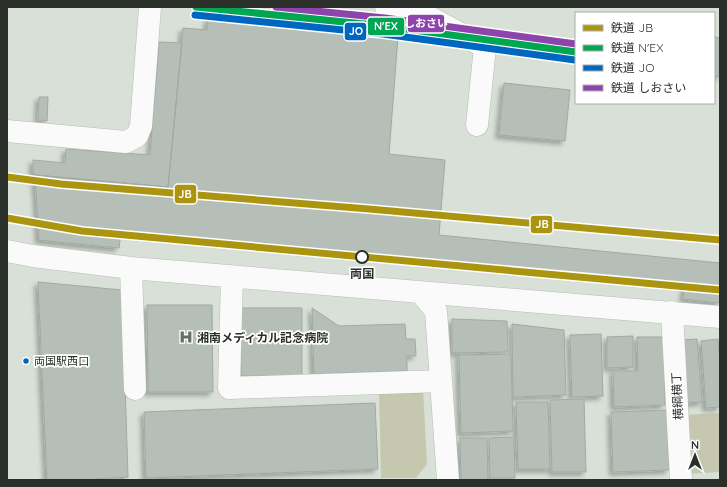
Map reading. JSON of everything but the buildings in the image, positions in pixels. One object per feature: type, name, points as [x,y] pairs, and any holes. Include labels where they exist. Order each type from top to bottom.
[{"type":"street","points":[[7,131],[126,142],[137,136],[141,126],[150,7]]},
{"type":"street","points":[[386,7],[416,10],[485,47],[477,125]]},
{"type":"street","points":[[7,251],[33,256],[131,268],[421,293],[720,316]]},
{"type":"street","points":[[131,268],[135,389]]},
{"type":"street","points":[[232,277],[229,388],[441,381]]},
{"type":"street","points":[[421,293],[436,311],[448,480]]},
{"type":"street","name":"横綱横丁","points":[[672,312],[681,480]]},
{"type":"green space","points":[[423,389],[427,464],[416,478],[381,478],[379,390]]},
{"type":"green space","points":[[720,413],[720,472],[685,474],[682,415]]},
{"type":"rail line","name":"N'EX","points":[[196,7],[384,26],[575,52]]},
{"type":"rail line","name":"しおさい","points":[[276,7],[385,18],[575,44]]},
{"type":"rail line","name":"JO","points":[[195,15],[383,34],[575,60]]},
{"type":"rail line","name":"JB","points":[[7,177],[61,184],[720,240]]},
{"type":"rail line","name":"JB","points":[[7,218],[82,231],[720,290]]},
{"type":"place","name":"両国","points":[[362,257]]},
{"type":"place","name":"湘南メディカル記念病院","points":[[186,337]]},
{"type":"place","name":"両国駅西口","points":[[26,361]]}]
